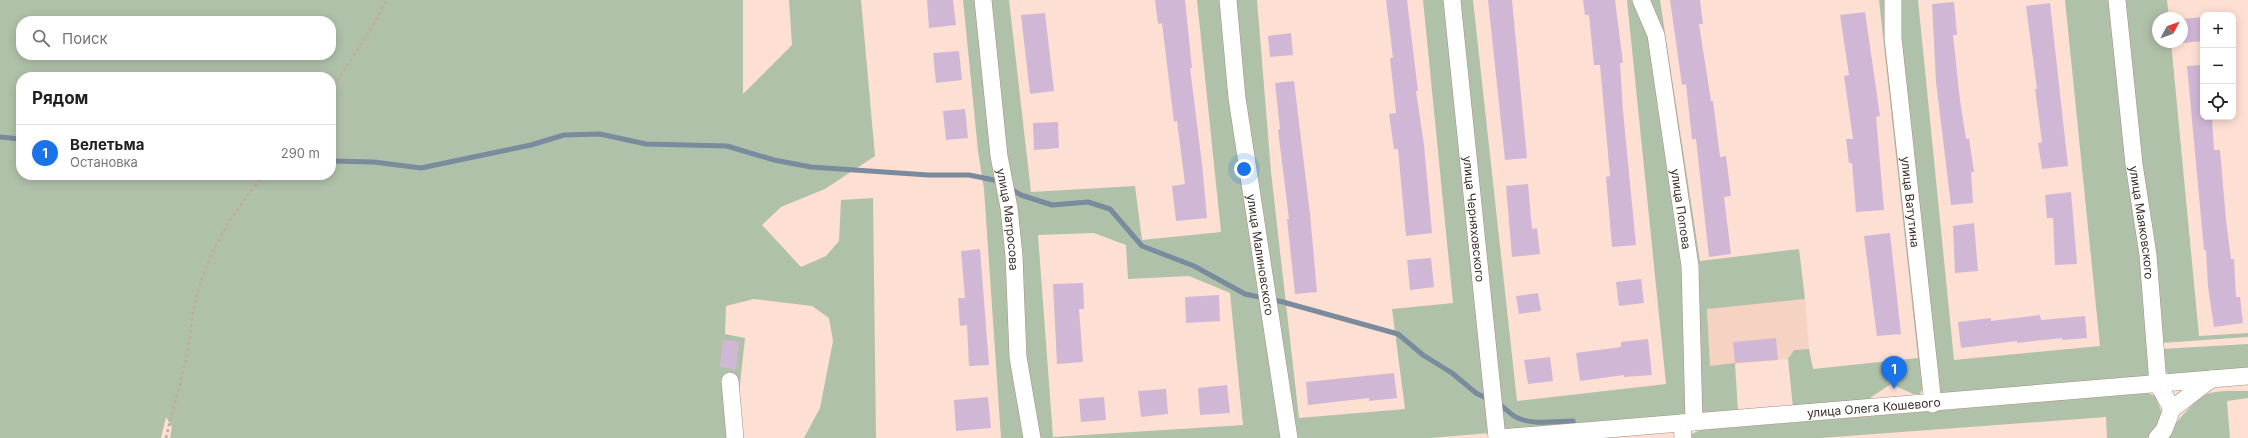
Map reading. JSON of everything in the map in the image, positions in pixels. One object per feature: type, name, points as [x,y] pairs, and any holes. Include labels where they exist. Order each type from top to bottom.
[{"type":"street","name":"улица Матросова","points":[[983,0],[999,156],[1009,208],[1014,256],[1018,357],[1032,438]]},
{"type":"street","name":"улица Малиновского","points":[[1228,0],[1238,98],[1289,438]]},
{"type":"street","name":"улица Черняховского","points":[[1452,0],[1499,438]]},
{"type":"street","name":"улица Попова","points":[[1641,0],[1656,35],[1690,266],[1686,428]]},
{"type":"street","name":"улица Ватутина","points":[[1893,0],[1893,38],[1933,404]]},
{"type":"street","name":"улица Маяковского","points":[[2117,0],[2134,164],[2148,255],[2158,384],[2172,409]]},
{"type":"street","name":"улица Олега Кошевого","points":[[1499,438],[1686,428],[2248,376]]},
{"type":"street","points":[[2162,435],[2172,409],[2211,379]]},
{"type":"street","points":[[730,381],[736,438]]},
{"type":"path","points":[[336,83],[375,22],[386,0]]},
{"type":"path","points":[[166,438],[188,348],[193,312],[203,276],[218,240],[248,193],[260,180]]},
{"type":"shaded area","points":[[1805,299],[1809,349],[1794,350],[1788,359],[1710,366],[1707,308]]},
{"type":"green space","points":[[0,0],[743,0],[743,94],[792,45],[789,0],[861,0],[875,156],[825,189],[781,207],[762,225],[801,267],[826,256],[839,241],[841,200],[873,198],[876,438],[804,438],[820,408],[833,341],[829,318],[812,306],[754,299],[726,306],[725,334],[745,338],[739,393],[743,438],[170,438],[172,427],[166,417],[161,438],[0,438]]},
{"type":"green space","points":[[963,0],[979,0],[1028,438],[1001,438],[984,189],[978,151]]},
{"type":"green space","points":[[987,0],[1009,0],[1031,192],[1135,186],[1142,240],[1221,232],[1197,0],[1225,0],[1284,438],[1037,438],[1022,356]],"holes":[[[1094,233],[1126,245],[1128,279],[1189,276],[1230,293],[1243,425],[1053,437],[1038,235]]]},
{"type":"green space","points":[[1233,0],[1257,0],[1271,172],[1299,418],[1405,409],[1392,309],[1453,303],[1423,0],[1449,0],[1490,433],[1430,438],[1295,438],[1241,97]]},
{"type":"green space","points":[[1458,0],[1473,0],[1517,401],[1666,384],[1627,0],[1636,0],[1651,36],[1686,266],[1688,413],[1684,418],[1503,433]]},
{"type":"green space","points":[[1645,0],[1660,0],[1700,261],[1799,249],[1805,299],[1707,309],[1710,366],[1735,363],[1738,412],[1702,415],[1694,267]]},
{"type":"green space","points":[[1879,0],[1884,0],[1889,38],[1924,386],[1920,394],[1913,394],[1891,384],[1864,402],[1793,408],[1788,359],[1794,350],[1809,349],[1813,369],[1918,358]]},
{"type":"green space","points":[[1897,0],[1918,0],[1954,360],[2100,346],[2065,0],[2109,0],[2142,254],[2152,367],[2145,379],[1942,396],[1937,386]]},
{"type":"green space","points":[[2122,0],[2167,0],[2168,12],[2152,12],[2152,48],[2172,48],[2199,336],[2248,333],[2248,337],[2161,343]]},
{"type":"green space","points":[[2248,344],[2248,370],[2171,377],[2163,368],[2161,349]]},
{"type":"green space","points":[[2227,391],[2248,391],[2248,398],[2227,401],[2230,438],[2169,438],[2170,433],[2178,420],[2197,401],[2207,394]]},
{"type":"green space","points":[[2148,393],[2155,396],[2162,413],[2155,429],[2147,438],[2107,438],[2106,417],[1820,438],[1689,438],[1689,435],[1701,430]]},
{"type":"building","points":[[927,0],[953,0],[956,25],[929,28]]},
{"type":"building","points":[[1155,0],[1185,0],[1192,68],[1190,68],[1207,218],[1176,221],[1172,186],[1185,184],[1177,121],[1174,122],[1162,23],[1158,24]]},
{"type":"building","points":[[1386,0],[1407,0],[1418,91],[1416,91],[1424,145],[1432,233],[1406,236],[1398,149],[1394,149],[1389,114],[1396,113],[1390,58],[1393,58]]},
{"type":"building","points":[[1488,0],[1512,0],[1527,158],[1505,160]]},
{"type":"building","points":[[1583,0],[1615,0],[1623,63],[1620,63],[1623,111],[1636,245],[1612,247],[1606,177],[1610,176],[1600,65],[1594,65],[1589,15],[1585,15]]},
{"type":"building","points":[[1670,0],[1700,0],[1703,24],[1699,24],[1711,101],[1713,101],[1720,157],[1726,156],[1731,196],[1724,197],[1731,254],[1709,257],[1696,139],[1692,139],[1686,84],[1682,85]]},
{"type":"building","points":[[1954,2],[1957,35],[1953,35],[1960,100],[1966,139],[1969,138],[1974,172],[1971,172],[1973,203],[1951,205],[1936,82],[1932,4]]},
{"type":"building","points":[[2050,3],[2068,166],[2042,169],[2038,143],[2042,142],[2035,89],[2037,89],[2026,6]]},
{"type":"building","points":[[1865,12],[1880,116],[1876,117],[1884,210],[1856,212],[1852,163],[1849,163],[1846,139],[1853,139],[1844,76],[1849,75],[1840,15]]},
{"type":"building","points":[[1045,13],[1054,91],[1030,94],[1021,15]]},
{"type":"building","points":[[2200,17],[2200,41],[2188,42],[2188,18]]},
{"type":"building","points":[[1291,33],[1293,55],[1270,57],[1268,36]]},
{"type":"building","points":[[959,51],[962,80],[936,83],[933,53]]},
{"type":"building","points":[[2200,65],[2200,120],[2212,120],[2214,150],[2220,150],[2231,259],[2234,259],[2236,297],[2240,297],[2243,323],[2214,327],[2208,287],[2206,250],[2204,250],[2187,66]]},
{"type":"building","points":[[1294,81],[1310,214],[1317,292],[1295,294],[1287,219],[1289,219],[1278,130],[1280,129],[1275,83]]},
{"type":"building","points":[[965,109],[968,138],[946,140],[943,111]]},
{"type":"building","points":[[1058,122],[1059,148],[1034,150],[1033,123]]},
{"type":"building","points":[[1528,184],[1532,229],[1537,228],[1540,254],[1512,257],[1506,186]]},
{"type":"building","points":[[2071,192],[2077,264],[2055,265],[2053,218],[2047,218],[2045,195]]},
{"type":"building","points":[[1974,223],[1978,271],[1955,273],[1953,226]]},
{"type":"building","points":[[1890,233],[1901,334],[1877,336],[1864,236]]},
{"type":"building","points":[[980,249],[989,365],[969,366],[967,325],[960,326],[958,298],[965,298],[961,251]]},
{"type":"building","points":[[1431,258],[1434,287],[1410,290],[1407,260]]},
{"type":"building","points":[[1641,279],[1644,303],[1619,306],[1616,282]]},
{"type":"building","points":[[1083,283],[1084,309],[1079,309],[1083,362],[1057,364],[1053,284]]},
{"type":"building","points":[[1538,293],[1541,311],[1519,314],[1516,296]]},
{"type":"building","points":[[1219,295],[1220,321],[1186,323],[1185,297]]},
{"type":"building","points":[[2040,315],[2041,320],[2085,316],[2087,338],[2062,340],[2062,338],[2017,343],[2017,341],[1961,348],[1958,322],[1991,318],[1991,321]]},
{"type":"building","points":[[1776,338],[1778,360],[1735,363],[1733,342]]},
{"type":"building","points":[[1648,339],[1652,375],[1624,377],[1624,375],[1580,381],[1576,353],[1621,347],[1621,342]]},
{"type":"building","points":[[723,340],[739,342],[736,370],[720,367]]},
{"type":"building","points":[[1550,357],[1553,381],[1528,384],[1524,360]]},
{"type":"building","points":[[1394,373],[1397,398],[1369,401],[1369,398],[1308,405],[1306,382]]},
{"type":"building","points":[[1227,385],[1230,413],[1200,415],[1198,388]]},
{"type":"building","points":[[1166,389],[1168,414],[1141,417],[1138,391]]},
{"type":"building","points":[[988,397],[991,428],[956,431],[954,400]]},
{"type":"building","points":[[1104,397],[1106,420],[1081,422],[1079,399]]},
{"type":"waterway","points":[[336,161],[374,162],[421,168],[531,145],[564,135],[600,134],[646,144],[727,146],[774,160],[811,167],[928,175],[969,175],[994,180],[1000,183]]},
{"type":"waterway","points":[[0,137],[16,139]]},
{"type":"waterway","points":[[1009,188],[1021,195],[1052,205],[1088,202],[1110,209],[1142,246],[1194,266],[1245,294],[1283,302],[1398,334],[1423,355],[1452,373],[1476,393],[1490,400]]},
{"type":"waterway","points":[[1497,403],[1520,419],[1535,422],[1573,421],[1574,429]]},
{"type":"place","name":"Велетьма","points":[[1894,389]]}]
